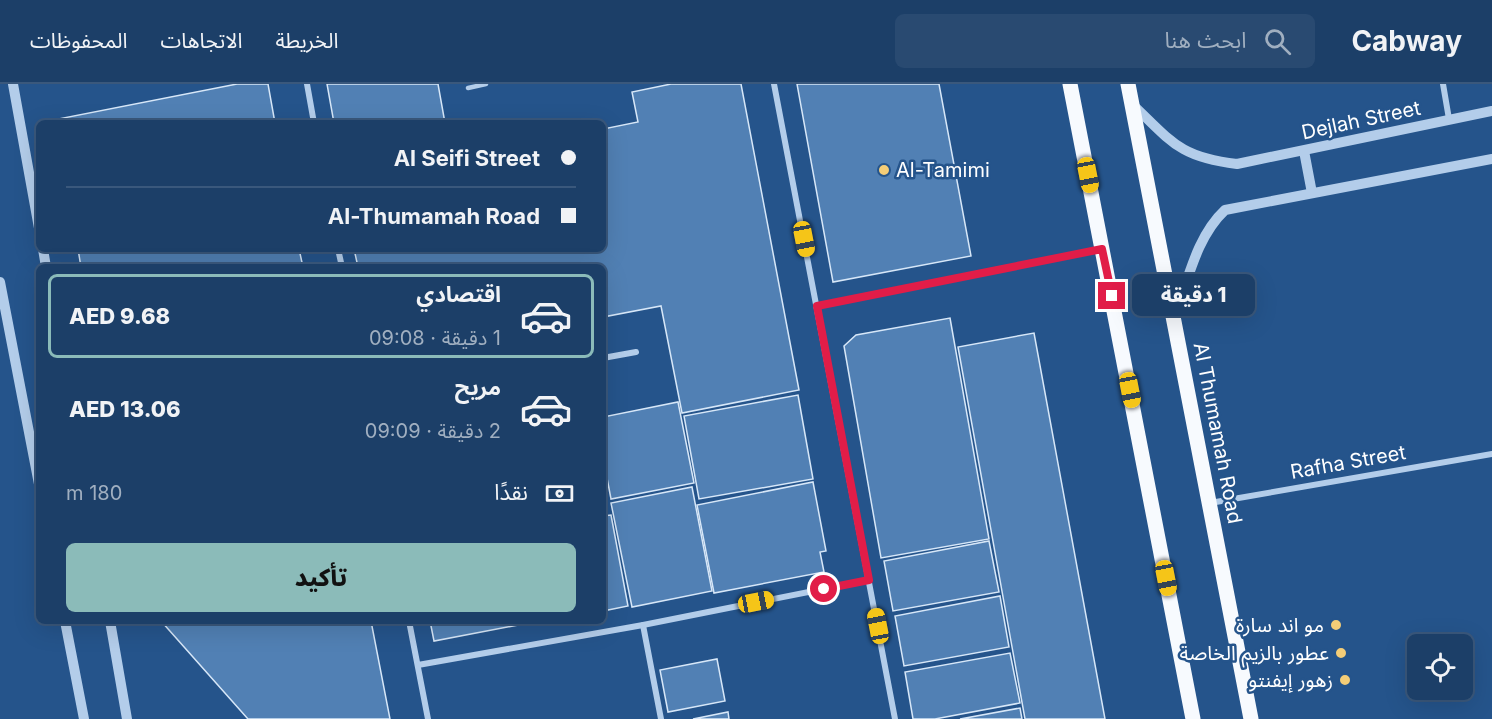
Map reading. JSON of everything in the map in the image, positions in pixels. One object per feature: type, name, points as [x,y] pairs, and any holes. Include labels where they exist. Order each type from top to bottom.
[{"type":"main road","points":[[1070,84],[1193,719]]},
{"type":"main road","name":"Al Thumamah Road","points":[[1128,84],[1251,719]]},
{"type":"street","points":[[13,84],[36,211]]},
{"type":"street","points":[[306,84],[313,120]]},
{"type":"street","points":[[774,84],[895,719]]},
{"type":"street","points":[[1443,84],[1449,119]]},
{"type":"street","name":"Dejlah Street","points":[[1131,103],[1177,147],[1194,156],[1237,164],[1492,111]]},
{"type":"street","points":[[1304,151],[1312,193]]},
{"type":"street","points":[[1174,319],[1202,240],[1212,222],[1225,210],[1492,159]]},
{"type":"street","points":[[817,306],[1102,249]]},
{"type":"street","points":[[0,282],[36,468]]},
{"type":"street","points":[[606,357],[636,352]]},
{"type":"street","name":"Rafha Street","points":[[1210,503],[1492,454]]},
{"type":"street","points":[[418,664],[643,624],[869,580]]},
{"type":"street","points":[[67,624],[84,719]]},
{"type":"street","points":[[111,624],[127,719]]},
{"type":"street","points":[[411,624],[428,719]]},
{"type":"street","points":[[643,624],[661,719]]},
{"type":"lane","points":[[468,88],[486,84]]},
{"type":"building","points":[[237,84],[268,84],[274,120],[53,120]]},
{"type":"building","points":[[327,84],[438,84],[444,120],[333,120]]},
{"type":"building","points":[[671,84],[741,84],[799,390],[682,413],[661,306],[606,316],[606,264],[357,264],[355,252],[606,252],[606,128],[638,122],[632,92]]},
{"type":"building","name":"Al-Tamimi","points":[[797,84],[939,84],[971,256],[833,282]]},
{"type":"building","points":[[78,252],[300,252],[302,264],[80,264]]},
{"type":"building","points":[[950,318],[989,539],[881,558],[844,346],[856,335]]},
{"type":"building","points":[[1034,333],[1105,719],[1025,719],[958,347]]},
{"type":"building","points":[[798,395],[813,479],[699,499],[684,416]]},
{"type":"building","points":[[678,402],[694,483],[611,499],[606,473],[606,416]]},
{"type":"building","points":[[813,482],[826,551],[820,552],[824,572],[714,593],[697,505]]},
{"type":"building","points":[[692,487],[712,591],[632,607],[611,503]]},
{"type":"building","points":[[611,515],[628,606],[606,610],[606,516]]},
{"type":"building","points":[[989,541],[999,592],[893,611],[884,561]]},
{"type":"building","points":[[1000,596],[1009,647],[904,666],[895,616]]},
{"type":"building","points":[[164,624],[372,624],[390,719],[248,719]]},
{"type":"building","points":[[431,624],[523,624],[434,641]]},
{"type":"building","points":[[1010,653],[1020,703],[935,719],[913,719],[905,672]]},
{"type":"building","points":[[717,659],[725,701],[668,712],[660,670]]},
{"type":"building","points":[[1020,708],[1022,719],[960,719]]},
{"type":"building","points":[[728,712],[729,719],[693,719]]},
{"type":"place","name":"Al-Tamimi","points":[[884,170]]},
{"type":"place","name":"مو اند سارة","points":[[1336,625]]},
{"type":"place","name":"عطور بالزيم الخاصة","points":[[1341,653]]},
{"type":"place","name":"زهور إيفنتو","points":[[1345,680]]},
{"type":"route","points":[[824,589],[869,580],[817,306],[1102,249],[1112,296]]}]
